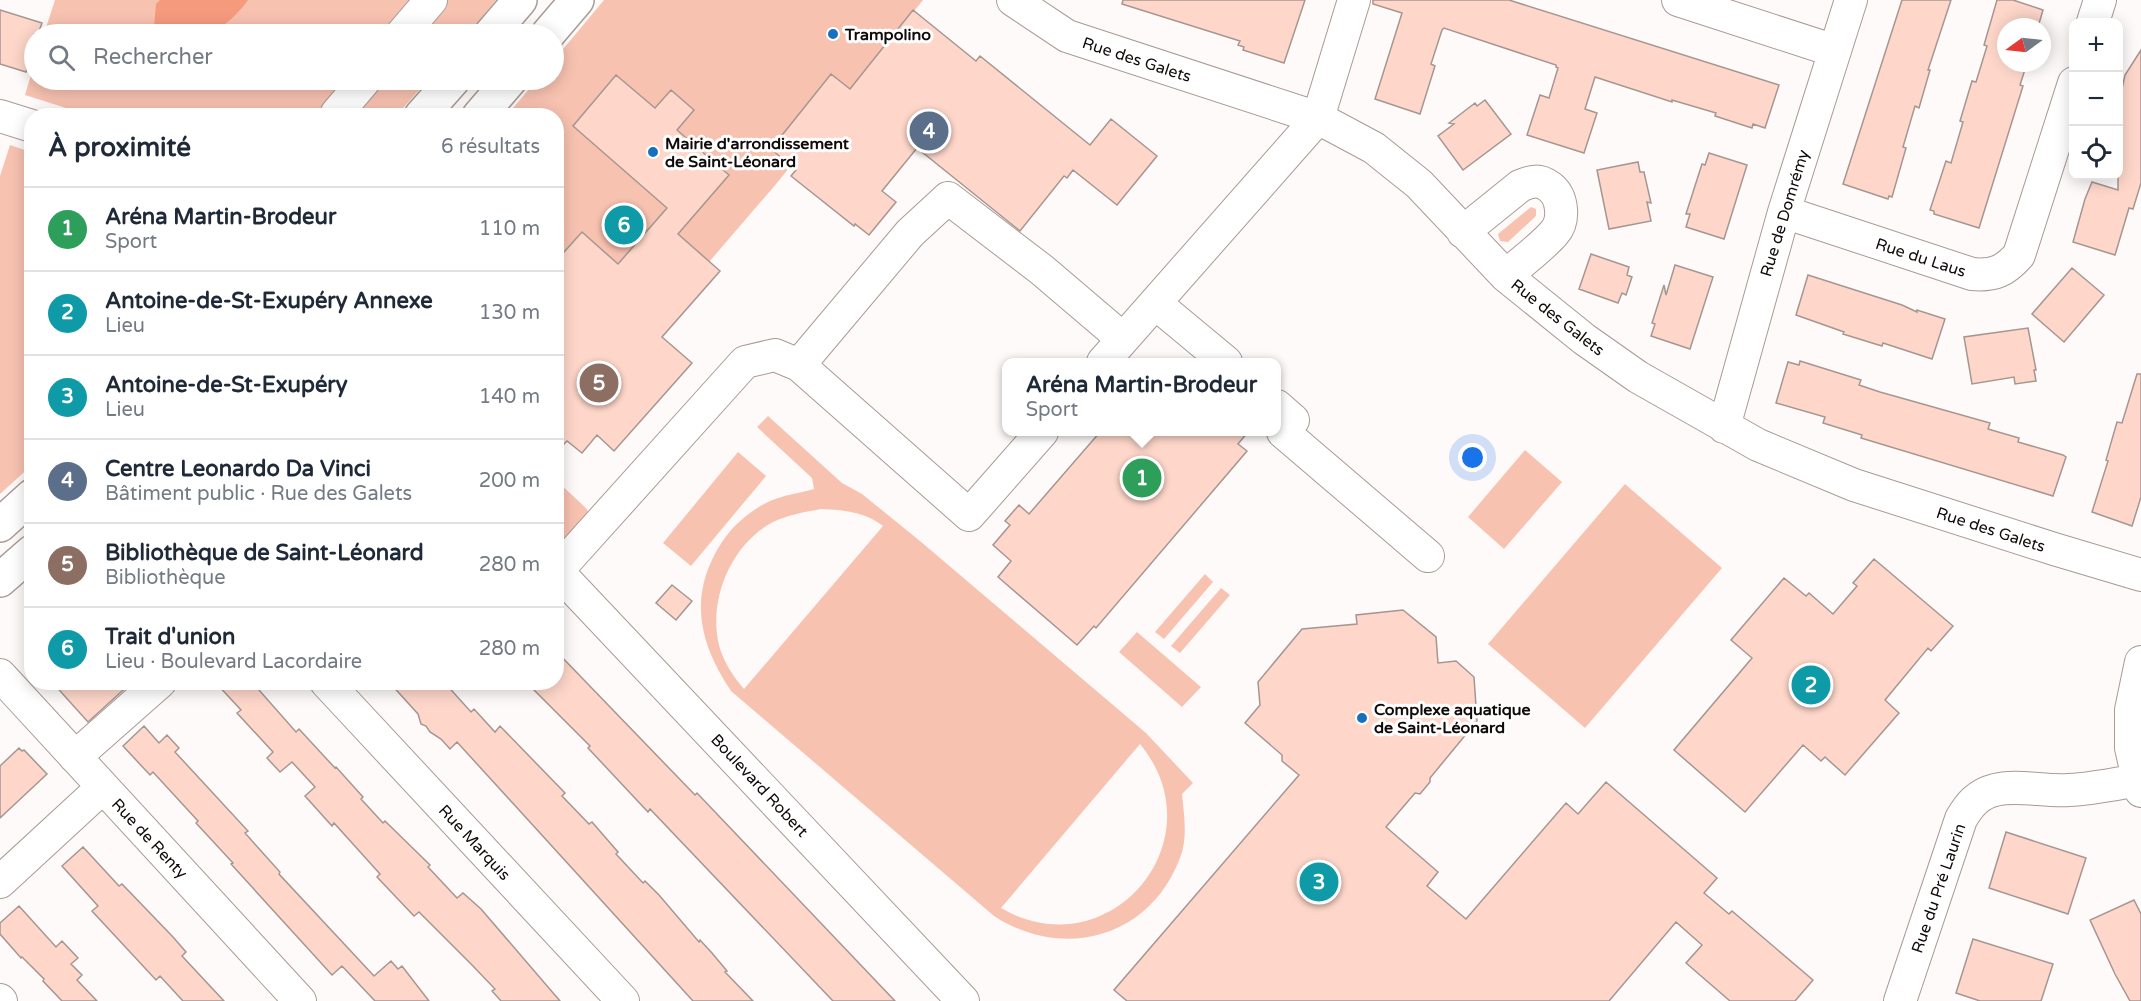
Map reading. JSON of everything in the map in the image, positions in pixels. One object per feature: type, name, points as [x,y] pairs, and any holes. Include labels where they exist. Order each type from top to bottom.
[{"type":"main road","points":[[500,24],[520,0]]},
{"type":"main road","points":[[557,24],[577,0]]},
{"type":"main road","points":[[428,108],[444,90]]},
{"type":"main road","points":[[486,108],[501,90]]},
{"type":"main road","points":[[0,525],[24,503]]},
{"type":"main road","points":[[0,580],[24,559]]},
{"type":"street","points":[[411,24],[431,0]]},
{"type":"street","name":"Rue des Galets","points":[[1013,0],[1067,36],[1318,118],[1374,148],[1419,184],[1506,276],[1584,339],[1638,377],[1724,427],[1796,462],[1854,484],[2141,575]]},
{"type":"street","points":[[1107,358],[1318,118],[1354,0]]},
{"type":"street","points":[[1678,0],[1835,51]]},
{"type":"street","name":"Rue de Domrémy","points":[[1724,427],[1784,212],[1851,0]]},
{"type":"street","points":[[2094,18],[2100,0]]},
{"type":"street","points":[[341,108],[357,90]]},
{"type":"street","name":"Rue du Laus","points":[[1784,212],[1972,274],[1999,273],[2019,255],[2069,96]]},
{"type":"street","points":[[0,116],[24,124]]},
{"type":"street","points":[[1464,232],[1520,186],[1530,181],[1542,182],[1554,191],[1560,203],[1561,216],[1556,231],[1506,276]]},
{"type":"street","points":[[799,365],[910,233],[948,198],[1042,270],[1123,339]]},
{"type":"street","points":[[1155,303],[1220,358]]},
{"type":"street","points":[[564,562],[745,362],[775,355],[799,365],[969,515],[1038,436]]},
{"type":"street","points":[[1281,410],[1293,420],[1283,432],[1428,556]]},
{"type":"street","name":"Boulevard Robert","points":[[564,577],[963,1001]]},
{"type":"street","points":[[2139,785],[2131,748],[2131,710],[2141,663]]},
{"type":"street","name":"Rue de Renty","points":[[0,675],[300,1001]]},
{"type":"street","points":[[75,757],[151,690]]},
{"type":"street","name":"Rue Marquis","points":[[333,690],[623,1001]]},
{"type":"street","name":"Rue du Pré Laurin","points":[[1900,1001],[1961,819],[1970,804],[1996,789],[2068,790],[2139,785]]},
{"type":"street","points":[[0,882],[103,786]]},
{"type":"shaded area","points":[[55,0],[496,0],[476,24],[47,24]]},
{"type":"shaded area","points":[[160,0],[248,0],[225,24],[154,24],[156,4]]},
{"type":"shaded area","points":[[604,0],[923,0],[777,183],[709,262],[659,217],[618,264],[582,232],[564,253],[564,108],[513,108],[528,90],[564,90],[564,48]]},
{"type":"shaded area","points":[[26,90],[419,90],[403,108],[66,108],[25,95]]},
{"type":"shaded area","points":[[10,145],[24,150],[24,472],[0,494],[0,176]]},
{"type":"shaded area","points":[[1531,207],[1536,209],[1536,216],[1508,242],[1500,241],[1498,234]]},
{"type":"shaded area","points":[[768,416],[842,483],[862,494],[920,541],[1146,733],[1193,783],[1182,794],[1185,834],[1180,858],[1166,885],[1148,907],[1126,923],[1102,934],[1075,939],[1048,937],[1021,930],[994,916],[731,691],[711,654],[701,618],[704,580],[711,561],[726,536],[749,513],[775,499],[814,489],[812,478],[757,427]],"holes":[[[821,509],[854,513],[883,526],[744,689],[723,657],[716,628],[720,592],[726,575],[745,544],[758,532],[773,522]],[[1140,744],[1161,781],[1167,819],[1159,855],[1141,886],[1113,909],[1079,923],[1041,923],[1001,908]]]},
{"type":"shaded area","points":[[1525,450],[1562,482],[1504,549],[1468,517]]},
{"type":"shaded area","points":[[738,452],[766,476],[691,566],[663,543]]},
{"type":"shaded area","points":[[1625,484],[1722,568],[1585,728],[1488,644]]},
{"type":"shaded area","points":[[564,488],[587,509],[589,516],[575,536],[564,540]]},
{"type":"shaded area","points":[[1205,574],[1213,582],[1164,639],[1155,632]]},
{"type":"shaded area","points":[[1221,588],[1230,595],[1180,653],[1171,646]]},
{"type":"shaded area","points":[[1137,632],[1201,687],[1182,707],[1119,652]]},
{"type":"building","points":[[1123,0],[1305,0],[1284,63],[1243,50],[1244,47],[1238,45],[1240,41],[1122,4]]},
{"type":"building","points":[[1373,0],[1509,0],[1779,85],[1765,128],[1753,124],[1752,128],[1715,116],[1716,113],[1672,100],[1672,102],[1595,77],[1585,109],[1597,113],[1584,153],[1527,135],[1540,95],[1549,98],[1558,68],[1556,65],[1444,28],[1431,64],[1435,66],[1420,114],[1375,99],[1402,13],[1373,4]]},
{"type":"building","points":[[1902,0],[1951,0],[1928,70],[1930,70],[1919,108],[1915,106],[1892,197],[1889,196],[1888,199],[1843,184]]},
{"type":"building","points":[[1997,0],[2013,0],[2043,10],[2041,18],[1997,18],[1997,72],[2024,72],[2020,85],[2023,86],[1979,228],[1934,214],[1934,211],[1930,210],[1946,161],[1951,163],[1972,81],[1976,82],[1987,46],[1984,45]]},
{"type":"building","points":[[0,10],[42,23],[24,24],[24,71],[0,64]]},
{"type":"building","points":[[913,10],[976,61],[980,56],[1090,145],[1111,119],[1157,156],[1117,205],[1073,170],[1067,178],[1064,176],[1020,231],[917,148],[882,191],[896,202],[869,235],[855,224],[854,226],[791,176],[796,170],[771,149],[831,74],[850,89]]},
{"type":"building","points":[[2141,50],[2141,183],[2133,209],[2129,208],[2115,255],[2073,242],[2092,182],[2118,190],[2118,180],[2123,180],[2123,84],[2125,75]]},
{"type":"building","points":[[616,75],[655,108],[671,90],[694,110],[677,130],[729,175],[678,234],[720,271],[662,337],[692,363],[614,451],[597,435],[582,453],[567,441],[564,444],[564,252],[582,232],[618,264],[667,208],[573,126]]},
{"type":"building","points":[[1485,100],[1511,134],[1463,170],[1438,136],[1454,124],[1449,123],[1475,103],[1477,106]]},
{"type":"building","points":[[1709,153],[1747,165],[1724,239],[1686,227],[1690,214],[1686,214],[1702,164],[1705,165]]},
{"type":"building","points":[[1638,162],[1640,172],[1644,172],[1651,203],[1647,202],[1651,221],[1609,229],[1597,170]]},
{"type":"building","points":[[1591,254],[1629,267],[1627,275],[1632,277],[1626,295],[1622,293],[1618,303],[1579,289]]},
{"type":"building","points":[[1675,265],[1713,277],[1690,349],[1651,336],[1655,324],[1652,323],[1664,285],[1666,295]]},
{"type":"building","points":[[2072,268],[2104,295],[2064,342],[2032,314]]},
{"type":"building","points":[[1808,275],[1902,305],[1917,312],[1917,310],[1945,319],[1932,359],[1883,343],[1882,346],[1843,334],[1844,332],[1796,315]]},
{"type":"building","points":[[2028,328],[2036,381],[2015,384],[2014,377],[1972,384],[1964,337]]},
{"type":"building","points":[[1800,361],[1861,380],[1859,385],[1880,392],[1990,423],[1988,429],[2019,438],[2018,442],[2063,455],[2066,457],[2053,496],[1861,438],[1862,435],[1823,423],[1825,417],[1776,403],[1788,362],[1799,365]]},
{"type":"building","points":[[2137,374],[2141,374],[2141,497],[2132,526],[2092,512],[2117,422],[2122,423]]},
{"type":"building","points":[[1097,436],[1245,436],[1238,444],[1247,451],[1096,628],[1094,626],[1077,645],[998,577],[1011,561],[993,545],[1010,525],[1005,521],[1019,505],[1029,514]]},
{"type":"building","points":[[1874,559],[1953,626],[1931,651],[1928,648],[1885,700],[1899,713],[1845,775],[1825,757],[1821,761],[1803,745],[1745,812],[1674,750],[1752,658],[1731,640],[1784,578],[1806,596],[1809,593],[1833,614],[1857,586],[1853,583]]},
{"type":"building","points":[[672,585],[692,601],[676,620],[656,603]]},
{"type":"building","points":[[1403,610],[1436,637],[1438,663],[1456,661],[1474,677],[1477,721],[1430,778],[1430,782],[1420,794],[1415,793],[1386,827],[1438,872],[1427,886],[1466,919],[1566,803],[1578,814],[1606,782],[1717,878],[1704,893],[1729,914],[1732,911],[1813,980],[1795,1001],[1730,1001],[1686,963],[1702,945],[1676,922],[1609,1001],[1127,1001],[1114,990],[1299,775],[1282,761],[1282,755],[1245,723],[1260,705],[1258,682],[1302,629],[1357,624],[1356,615]]},
{"type":"building","points":[[564,659],[695,795],[697,793],[895,1001],[833,1001],[650,809],[648,812],[588,748],[590,746],[534,690],[564,690]]},
{"type":"building","points":[[59,690],[123,690],[88,722]]},
{"type":"building","points":[[222,690],[259,690],[296,732],[299,729],[336,767],[383,823],[385,821],[430,865],[428,867],[457,898],[463,893],[481,909],[560,1001],[501,1001],[492,991],[495,989],[419,912],[414,916],[377,877],[380,874],[334,823],[332,826],[305,796],[315,787],[292,762],[280,772],[267,758],[273,752],[237,713],[241,710]]},
{"type":"building","points":[[396,690],[451,690],[471,712],[474,709],[495,732],[500,726],[565,793],[562,796],[589,824],[592,822],[618,852],[616,854],[643,883],[645,881],[659,895],[753,1001],[693,1001],[457,742],[450,749],[421,724],[418,714]]},
{"type":"building","points":[[144,726],[159,743],[167,735],[179,748],[175,752],[248,831],[245,833],[280,872],[279,874],[374,976],[391,961],[398,969],[402,966],[429,1001],[375,1001],[342,966],[332,975],[231,864],[233,863],[196,823],[198,821],[153,772],[150,775],[123,746]]},
{"type":"building","points":[[19,748],[24,750],[47,774],[0,818],[0,766]]},
{"type":"building","points":[[2006,832],[2086,858],[2068,914],[1989,888]]},
{"type":"building","points":[[83,847],[119,886],[122,884],[173,937],[186,952],[182,956],[224,1001],[183,1001],[160,976],[156,980],[92,911],[98,906],[62,866]]},
{"type":"building","points":[[2134,900],[2141,914],[2141,1001],[2130,1001],[2090,920]]},
{"type":"building","points":[[19,906],[56,947],[62,941],[78,958],[71,964],[82,975],[77,980],[97,1001],[62,1001],[0,934],[0,923]]},
{"type":"building","points":[[1973,939],[2053,964],[2041,1001],[1980,1001],[1956,993]]},
{"type":"place","name":"Trampolino","points":[[833,34]]},
{"type":"place","name":"Centre Leonardo Da Vinci","points":[[929,131]]},
{"type":"place","name":"Mairie d'arrondissement de Saint-Léonard","points":[[653,152]]},
{"type":"place","name":"Trait d'union","points":[[624,225]]},
{"type":"place","name":"Bibliothèque de Saint-Léonard","points":[[599,383]]},
{"type":"place","name":"Aréna Martin-Brodeur","points":[[1142,478]]},
{"type":"place","name":"Antoine-de-St-Exupéry Annexe","points":[[1811,685]]},
{"type":"place","name":"Complexe aquatique de Saint-Léonard","points":[[1362,718]]},
{"type":"place","name":"Antoine-de-St-Exupéry","points":[[1319,882]]}]
